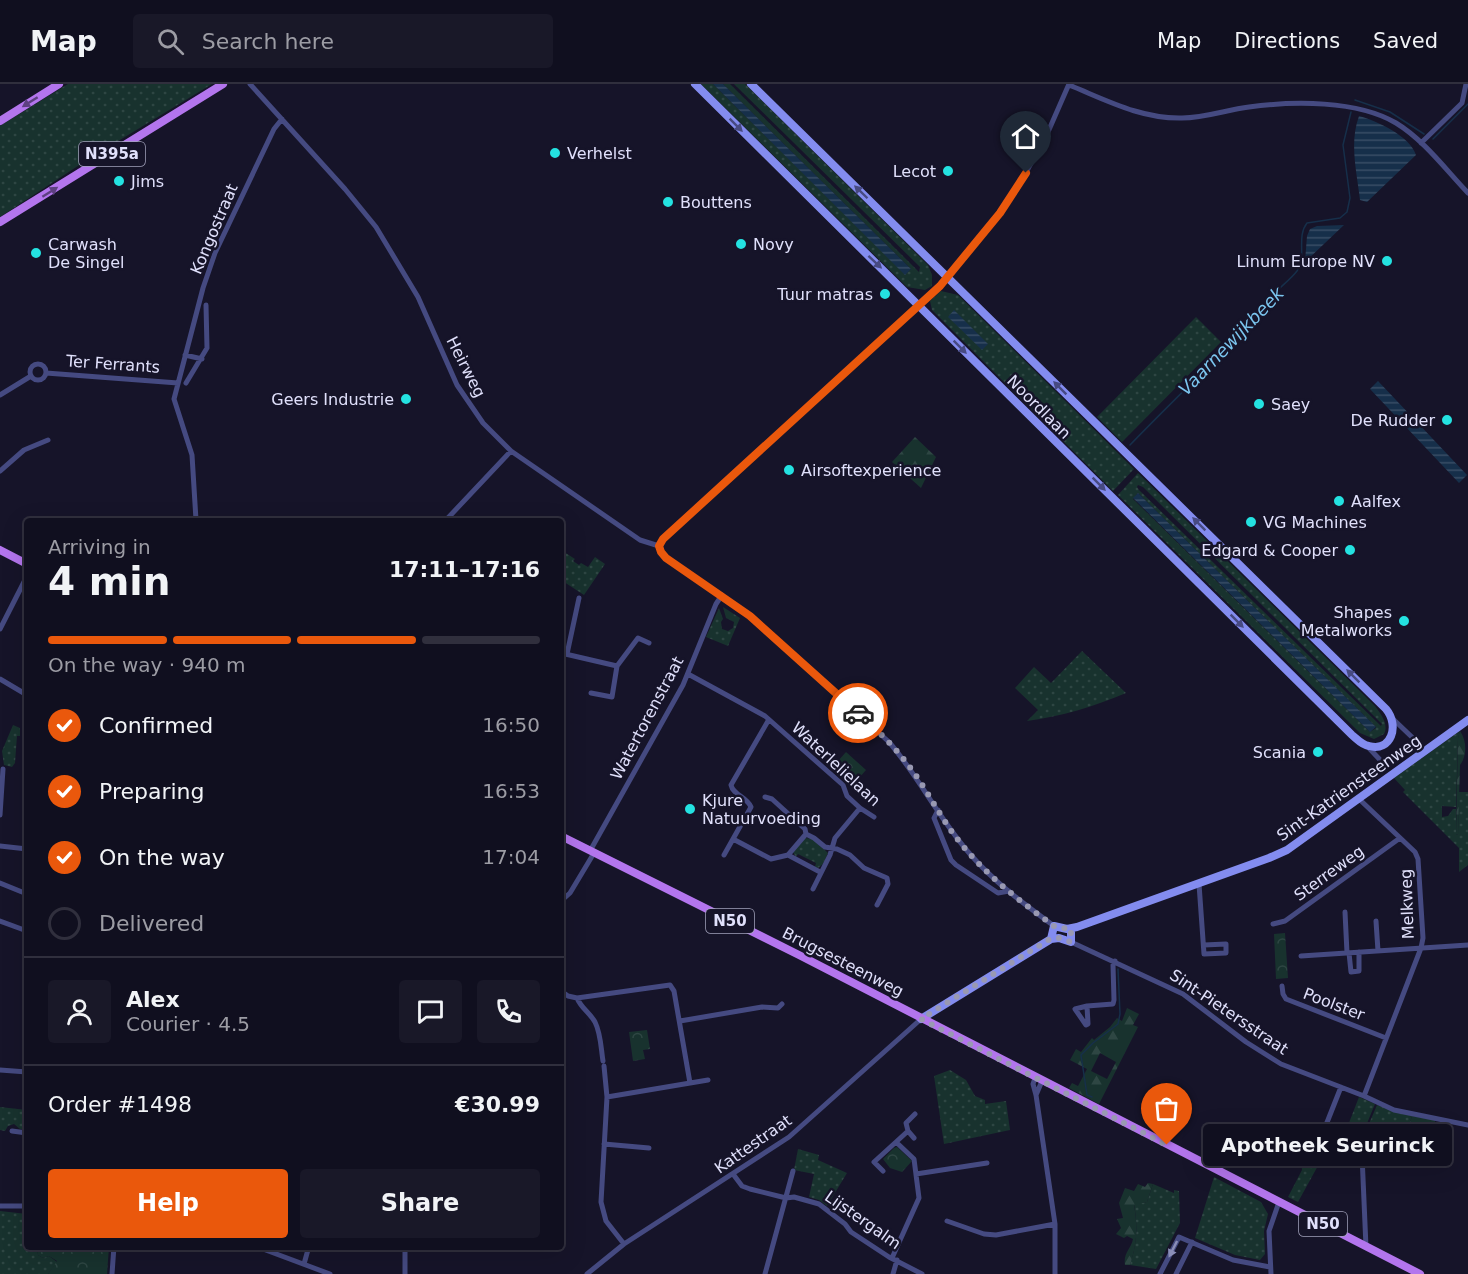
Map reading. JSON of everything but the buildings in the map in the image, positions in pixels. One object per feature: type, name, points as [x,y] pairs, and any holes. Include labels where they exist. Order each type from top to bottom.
[{"type":"main road","points":[[0,121],[59,84]]},
{"type":"main road","name":"N395a","points":[[0,222],[223,84]]},
{"type":"main road","points":[[0,550],[24,562]]},
{"type":"main road","name":"Brugsesteenweg","points":[[564,838],[799,955],[1420,1274]]},
{"type":"street","name":"Heirweg","points":[[250,84],[345,189],[376,227],[418,297],[457,385],[483,423],[511,451],[640,540],[659,546],[666,558],[750,616],[889,742],[909,765],[970,854],[1009,891]]},
{"type":"street","name":"Noordlaan","points":[[695,84],[1352,735],[1367,746],[1383,763]]},
{"type":"street","name":"Noordlaan","points":[[751,84],[1415,740]]},
{"type":"street","points":[[1421,143],[1462,103],[1466,84]]},
{"type":"street","points":[[659,546],[663,539],[948,277],[1017,189],[1048,132],[1069,85],[1137,113],[1161,117],[1184,118],[1278,104],[1308,104],[1357,109],[1382,116],[1398,124],[1421,143],[1468,193]]},
{"type":"street","name":"Kongostraat","points":[[196,518],[192,455],[174,406],[174,399],[203,288],[215,254],[274,129],[282,118]]},
{"type":"street","points":[[186,383],[207,348],[206,305]]},
{"type":"street","points":[[185,355],[202,359]]},
{"type":"street","points":[[37,364],[42,365],[46,373],[40,380],[30,376],[30,369],[37,364]]},
{"type":"street","name":"Ter Ferrants","points":[[46,373],[178,383]]},
{"type":"street","points":[[0,395],[30,376]]},
{"type":"street","points":[[0,471],[24,450],[48,440]]},
{"type":"street","points":[[448,518],[511,451]]},
{"type":"street","points":[[0,629],[24,582]]},
{"type":"street","name":"Watertorenstraat","points":[[564,898],[570,893],[688,674],[716,604],[722,595]]},
{"type":"street","points":[[579,598],[564,653],[618,666]]},
{"type":"street","points":[[612,697],[618,666],[638,638],[649,643]]},
{"type":"street","name":"Waterlelielaan","points":[[688,674],[765,716],[843,785],[847,796],[874,817]]},
{"type":"street","points":[[1,682],[24,694]]},
{"type":"street","points":[[591,693],[619,698]]},
{"type":"street","points":[[1367,746],[1379,746],[1388,740],[1393,732],[1393,719]]},
{"type":"street","name":"Sint-Katriensteenweg","points":[[1054,926],[1071,929],[1287,850],[1468,720]]},
{"type":"street","points":[[724,855],[751,807],[749,802],[732,789],[731,785],[768,721]]},
{"type":"street","points":[[0,815],[3,769]]},
{"type":"street","points":[[765,797],[772,799],[805,829],[806,834],[825,847],[850,855],[864,868],[887,878],[888,884],[877,905]]},
{"type":"street","name":"Melkweg","points":[[1358,798],[1415,852],[1418,859],[1423,938],[1364,1096]]},
{"type":"street","points":[[813,889],[835,838],[860,808]]},
{"type":"street","points":[[938,810],[934,818],[951,860],[998,893],[1009,891],[1054,926],[1050,939]]},
{"type":"street","points":[[734,839],[771,859],[788,855],[806,834]]},
{"type":"street","name":"Sterreweg","points":[[1273,924],[1285,921],[1400,838]]},
{"type":"street","points":[[0,846],[24,849]]},
{"type":"street","points":[[788,855],[820,872]]},
{"type":"street","points":[[0,883],[24,893]]},
{"type":"street","points":[[1199,884],[1204,945]]},
{"type":"street","points":[[1345,912],[1351,972],[1359,971],[1359,952]]},
{"type":"street","points":[[0,921],[24,929]]},
{"type":"street","points":[[1376,921],[1378,951]]},
{"type":"street","points":[[921,1019],[1050,939],[1059,938],[1071,942],[1071,929]]},
{"type":"street","name":"Sint-Pietersstraat","points":[[1071,942],[1183,994],[1246,1042],[1281,1064],[1406,1114],[1468,1125]]},
{"type":"street","points":[[1301,956],[1466,945],[1468,952]]},
{"type":"street","points":[[1087,1006],[1113,1004],[1113,965],[1115,961]]},
{"type":"street","points":[[564,993],[577,998],[667,984],[673,987],[690,1083]]},
{"type":"street","name":"Poolster","points":[[1282,986],[1286,999],[1386,1038]]},
{"type":"street","points":[[577,998],[580,1006],[590,1014],[595,1023],[604,1064],[607,1097],[601,1202],[603,1214],[624,1244]]},
{"type":"street","points":[[680,1021],[762,1007],[778,1008],[782,1004]]},
{"type":"street","name":"Kattestraat","points":[[587,1274],[624,1244],[734,1174],[803,1126],[921,1019]]},
{"type":"street","points":[[0,1070],[24,1072]]},
{"type":"street","points":[[1039,1079],[1036,1095],[1055,1224],[1055,1274]]},
{"type":"street","points":[[607,1097],[708,1080]]},
{"type":"street","points":[[1324,1130],[1341,1087]]},
{"type":"street","points":[[914,1138],[906,1124],[915,1114]]},
{"type":"street","points":[[12,1131],[24,1133]]},
{"type":"street","points":[[883,1171],[874,1162],[908,1131]]},
{"type":"street","points":[[893,1274],[895,1259],[919,1198],[914,1159],[896,1142]]},
{"type":"street","points":[[604,1144],[649,1148]]},
{"type":"street","points":[[1362,1155],[1366,1247]]},
{"type":"street","points":[[916,1174],[987,1163]]},
{"type":"street","points":[[765,1274],[793,1171]]},
{"type":"street","name":"Lijstergalm","points":[[734,1174],[742,1186],[750,1190],[786,1198],[794,1197],[819,1204],[845,1224],[851,1232],[922,1274]]},
{"type":"street","points":[[1160,1274],[1179,1237],[1233,1260],[1271,1271],[1269,1231],[1279,1202]]},
{"type":"street","points":[[0,1206],[24,1206]]},
{"type":"street","points":[[947,1221],[990,1235],[1055,1224]]},
{"type":"street","points":[[1176,1274],[1192,1242]]},
{"type":"street","points":[[112,1274],[114,1250]]},
{"type":"street","points":[[266,1250],[330,1274]]},
{"type":"street","points":[[304,1264],[308,1250]]},
{"type":"street","points":[[405,1250],[405,1274]]},
{"type":"green space","points":[[68,84],[212,84],[87,160],[0,217],[0,126]]},
{"type":"green space","points":[[701,84],[713,84],[905,274],[911,269],[723,84],[730,84],[919,272],[920,267],[734,84],[745,84],[928,265],[932,275],[932,286],[925,290],[907,287]]},
{"type":"green space","points":[[941,291],[958,295],[1134,469],[1113,491],[932,310],[930,301]]},
{"type":"green space","points":[[1196,317],[1221,342],[1122,442],[1097,417]]},
{"type":"green space","points":[[915,437],[936,457],[921,488],[892,462]]},
{"type":"green space","points":[[1138,473],[1375,706],[1385,723],[1384,734],[1374,739],[1360,733],[1118,495]],"holes":[[[1138,485],[1143,487],[1382,724],[1381,726],[1139,490]],[[1138,493],[1376,727],[1376,728],[1370,732],[1133,499]]]},
{"type":"green space","points":[[564,552],[575,559],[573,561],[579,565],[581,563],[588,567],[595,557],[605,564],[584,595],[564,582]]},
{"type":"green space","points":[[723,607],[740,618],[728,646],[706,637],[719,608],[723,619],[722,629],[728,631],[733,628],[734,622],[726,618]]},
{"type":"green space","points":[[1082,651],[1126,693],[1102,703],[1027,721],[1038,710],[1015,688],[1034,667],[1051,683]]},
{"type":"green space","points":[[13,725],[20,728],[20,736],[17,736],[15,763],[12,767],[4,765],[2,751]]},
{"type":"green space","points":[[1460,731],[1456,807],[1442,806],[1442,817],[1448,816],[1453,809],[1456,809],[1456,834],[1458,835],[1459,792],[1468,792],[1468,865],[1459,872],[1459,848],[1403,792],[1405,790],[1394,778]]},
{"type":"green space","points":[[1460,731],[1465,748],[1460,765],[1458,835],[1456,834]]},
{"type":"green space","points":[[846,752],[866,770],[851,787],[831,769]]},
{"type":"green space","points":[[805,838],[813,839],[828,853],[823,864],[818,868],[815,867],[816,863],[798,854],[796,857],[793,852]]},
{"type":"green space","points":[[1285,933],[1288,978],[1276,979],[1274,934]]},
{"type":"green space","points":[[1127,1008],[1139,1014],[1133,1025],[1138,1027],[1099,1104],[1069,1088],[1072,1083],[1078,1086],[1087,1069],[1070,1060],[1076,1049],[1081,1052],[1092,1038],[1094,1040],[1117,1018],[1122,1021]],"holes":[[[1100,1053],[1116,1062],[1107,1079],[1091,1071]]]},
{"type":"green space","points":[[647,1030],[650,1049],[643,1050],[645,1059],[633,1061],[629,1032]]},
{"type":"green space","points":[[950,1070],[966,1080],[975,1096],[985,1100],[985,1104],[1006,1101],[1010,1130],[944,1144],[934,1076]]},
{"type":"green space","points":[[1359,1097],[1375,1104],[1363,1133],[1347,1128]]},
{"type":"green space","points":[[1377,1105],[1412,1116],[1405,1139],[1365,1133]]},
{"type":"green space","points":[[0,1107],[24,1110],[24,1130],[14,1124],[8,1126],[5,1131],[0,1130]]},
{"type":"green space","points":[[1412,1116],[1435,1120],[1435,1124],[1424,1131],[1414,1150],[1409,1149],[1405,1139]]},
{"type":"green space","points":[[897,1147],[912,1161],[902,1172],[890,1168],[883,1159]]},
{"type":"green space","points":[[798,1149],[819,1155],[818,1160],[847,1173],[827,1206],[809,1197],[814,1174],[794,1170]]},
{"type":"green space","points":[[1325,1153],[1298,1202],[1288,1197],[1302,1170],[1301,1156]]},
{"type":"green space","points":[[1214,1177],[1261,1202],[1268,1214],[1264,1231],[1265,1254],[1260,1260],[1235,1255],[1195,1238]]},
{"type":"green space","points":[[1148,1183],[1153,1184],[1147,1202],[1134,1205],[1136,1228],[1134,1250],[1130,1265],[1125,1265],[1125,1257],[1133,1239],[1116,1234],[1121,1228],[1117,1219],[1123,1218],[1119,1203],[1125,1188],[1134,1191],[1138,1184],[1145,1187]]},
{"type":"green space","points":[[1153,1184],[1174,1193],[1174,1190],[1179,1191],[1180,1223],[1156,1269],[1130,1265],[1136,1235],[1134,1204],[1147,1202]]},
{"type":"green space","points":[[0,1211],[24,1214],[24,1250],[37,1250],[38,1255],[43,1258],[49,1256],[57,1262],[48,1274],[0,1274]]},
{"type":"green space","points":[[37,1250],[109,1250],[107,1274],[48,1274],[57,1261],[49,1256],[43,1258],[38,1255]]},
{"type":"water","points":[[713,84],[723,84],[911,269],[905,275]]},
{"type":"water","points":[[1359,116],[1400,136],[1413,148],[1416,155],[1367,202],[1360,200],[1355,158],[1356,126]]},
{"type":"water","points":[[1344,225],[1305,262],[1307,236],[1310,229],[1317,226]]},
{"type":"water","points":[[954,310],[988,344],[982,350],[948,317]]},
{"type":"water","points":[[1378,381],[1467,475],[1459,483],[1370,389]]},
{"type":"water","points":[[1138,493],[1376,727],[1370,732],[1133,498]]},
{"type":"waterway","name":"Vaarnewijkbeek","points":[[1355,100],[1390,112],[1424,134]]},
{"type":"waterway","name":"Vaarnewijkbeek","points":[[1433,139],[1468,104]]},
{"type":"waterway","name":"Vaarnewijkbeek","points":[[1130,445],[1222,352],[1297,271],[1301,260],[1302,234],[1307,223],[1340,218],[1347,212],[1350,198],[1343,145],[1351,112]]},
{"type":"waterway","points":[[1092,1097],[1087,1095],[1081,1055],[1118,1024],[1120,1014],[1118,969]]},
{"type":"way so far","points":[[858,713],[889,742],[909,765],[955,835],[994,879],[1054,926],[1071,929],[1072,933],[1071,942],[1059,938],[1050,939],[921,1019],[1167,1145]]},
{"type":"place","name":"Verhelst","points":[[555,153]]},
{"type":"place","name":"Lecot","points":[[948,171]]},
{"type":"place","name":"Jims","points":[[119,181]]},
{"type":"place","name":"Bouttens","points":[[668,202]]},
{"type":"place","name":"Novy","points":[[741,244]]},
{"type":"place","name":"Carwash De Singel","points":[[36,253]]},
{"type":"place","name":"Linum Europe NV","points":[[1387,261]]},
{"type":"place","name":"Tuur matras","points":[[885,294]]},
{"type":"place","name":"Geers Industrie","points":[[406,399]]},
{"type":"place","name":"Saey","points":[[1259,404]]},
{"type":"place","name":"De Rudder","points":[[1447,420]]},
{"type":"place","name":"Airsoftexperience","points":[[789,470]]},
{"type":"place","name":"Aalfex","points":[[1339,501]]},
{"type":"place","name":"VG Machines","points":[[1251,522]]},
{"type":"place","name":"Edgard & Cooper","points":[[1350,550]]},
{"type":"place","name":"Shapes Metalworks","points":[[1404,621]]},
{"type":"place","name":"Scania","points":[[1318,752]]},
{"type":"place","name":"Kjure Natuurvoeding","points":[[690,809]]},
{"type":"place","name":"Apotheek Seurinck","points":[[1167,1145]]},
{"type":"route","points":[[858,713],[750,616],[666,558],[659,546],[663,539],[940,286],[1000,213],[1026,173]]}]
